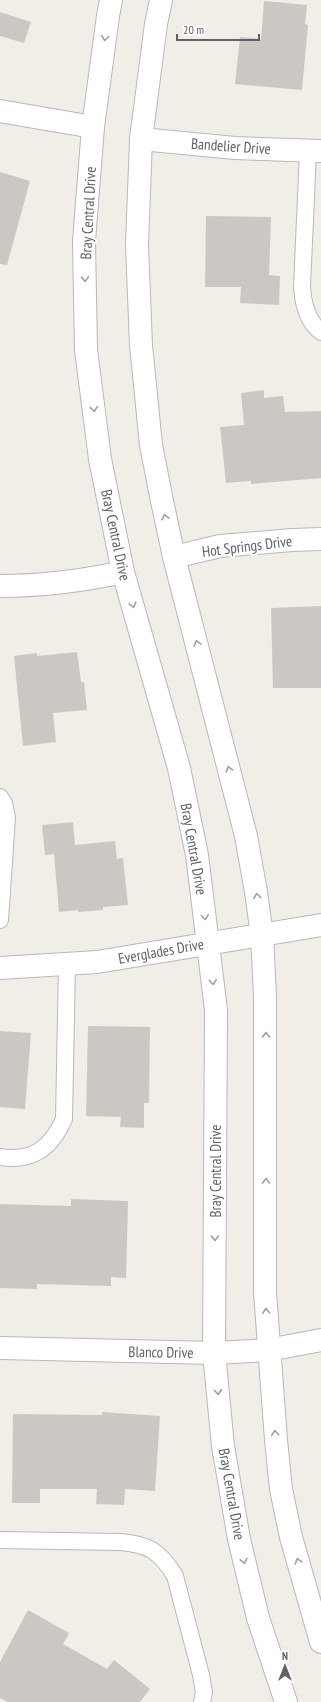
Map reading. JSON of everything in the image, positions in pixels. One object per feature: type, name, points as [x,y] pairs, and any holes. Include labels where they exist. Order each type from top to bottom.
[{"type":"street","name":"Bray Central Drive","points":[[111,0],[93,127],[84,241],[86,350],[100,459],[123,572],[179,768],[197,855],[216,1010],[214,1353],[223,1446],[239,1539],[258,1618],[286,1702]]},
{"type":"street","points":[[161,0],[156,24],[141,139],[137,245],[140,345],[151,445],[174,557],[246,836],[256,892],[262,935],[266,1027],[265,1292],[268,1350],[281,1489],[291,1537],[321,1642]]},
{"type":"street","points":[[0,111],[93,127]]},
{"type":"street","name":"Bandelier Drive","points":[[141,139],[235,148],[315,151]]},
{"type":"street","name":"Hot Springs Drive","points":[[174,557],[220,546],[321,539]]},
{"type":"street","points":[[0,586],[33,586],[68,582],[123,572]]},
{"type":"street","name":"Everglades Drive","points":[[0,968],[97,962],[321,925]]},
{"type":"street","name":"Blanco Drive","points":[[0,1348],[214,1353],[268,1350],[321,1340]]},
{"type":"lane","points":[[315,151],[302,287],[303,303],[309,318],[321,332]]},
{"type":"lane","points":[[0,797],[4,803],[7,818],[0,920]]},
{"type":"lane","points":[[0,1157],[13,1159],[30,1156],[45,1147],[57,1135],[64,1119],[67,964]]},
{"type":"lane","points":[[0,1540],[120,1542],[138,1544],[153,1550],[166,1561],[175,1576],[201,1675],[204,1692],[202,1702]]},
{"type":"building","points":[[264,1],[307,5],[305,24],[308,25],[302,90],[235,84],[240,37],[261,39]]},
{"type":"building","points":[[0,12],[31,22],[24,43],[0,36]]},
{"type":"building","points":[[0,172],[30,181],[7,265],[0,264]]},
{"type":"building","points":[[206,216],[271,217],[269,275],[280,276],[279,305],[240,303],[241,287],[205,287]]},
{"type":"building","points":[[264,390],[264,398],[283,396],[285,412],[321,411],[321,478],[251,484],[251,481],[226,483],[220,427],[244,425],[241,393]]},
{"type":"building","points":[[321,606],[321,688],[273,688],[271,608]]},
{"type":"building","points":[[77,652],[81,682],[84,682],[87,710],[53,713],[56,742],[23,746],[14,656],[37,653],[37,656]]},
{"type":"building","points":[[73,822],[75,845],[115,841],[117,859],[123,858],[128,905],[103,907],[103,910],[59,912],[54,854],[45,855],[42,825]]},
{"type":"building","points":[[88,1026],[150,1027],[149,1103],[144,1103],[144,1128],[120,1127],[121,1117],[86,1116]]},
{"type":"building","points":[[0,1031],[31,1033],[25,1109],[0,1107]]},
{"type":"building","points":[[71,1199],[128,1201],[126,1278],[111,1277],[111,1286],[37,1284],[37,1289],[0,1288],[0,1204],[71,1206]]},
{"type":"building","points":[[102,1412],[160,1416],[155,1491],[125,1489],[124,1505],[96,1504],[97,1489],[40,1489],[40,1503],[12,1503],[13,1414],[102,1415]]},
{"type":"building","points":[[28,1610],[69,1633],[63,1644],[107,1669],[114,1660],[150,1689],[140,1702],[8,1702],[0,1698],[0,1662]]}]
